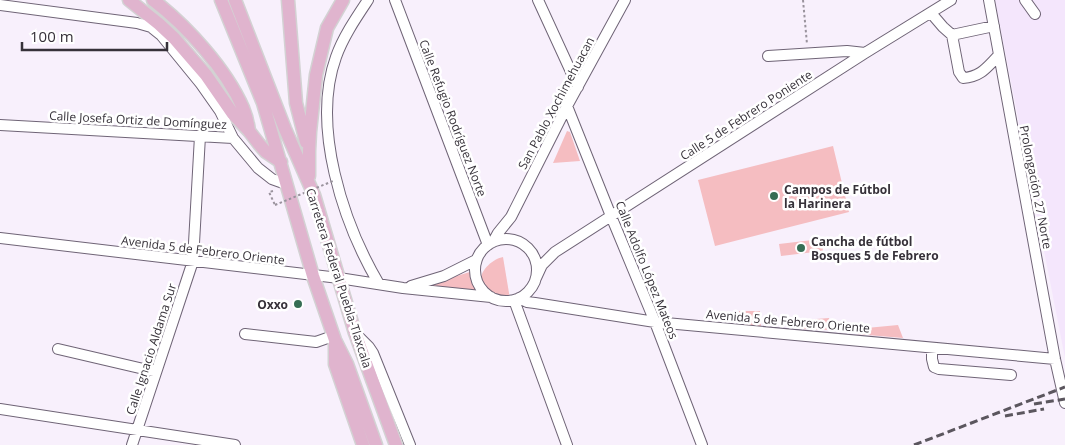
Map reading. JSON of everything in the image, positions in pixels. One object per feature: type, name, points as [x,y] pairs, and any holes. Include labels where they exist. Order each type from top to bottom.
[{"type":"main road","points":[[129,0],[174,38],[206,75],[233,114],[266,152],[281,162]]},
{"type":"main road","points":[[153,0],[184,27],[214,62],[239,100],[244,110],[249,131]]},
{"type":"main road","name":"Carretera Federal Puebla-Tlaxcala","points":[[220,0],[263,103],[313,276],[334,338],[347,364],[376,445]]},
{"type":"main road","name":"Carretera Federal Puebla-Tlaxcala","points":[[235,0],[285,129],[314,195],[356,333],[396,445]]},
{"type":"main road","points":[[288,0],[296,103],[309,151]]},
{"type":"main road","points":[[310,184],[309,151],[320,56],[327,28],[343,0]]},
{"type":"main road","points":[[334,338],[335,364],[363,445]]},
{"type":"street","points":[[368,0],[351,26],[336,57],[330,79],[327,114],[330,150],[345,210],[361,252],[379,284]]},
{"type":"street","name":"Calle Refugio Rodríguez Norte","points":[[395,0],[491,244]]},
{"type":"street","points":[[538,0],[578,87]]},
{"type":"street","name":"San Pablo Xochimehuacan","points":[[491,244],[511,218],[578,87],[626,0]]},
{"type":"street","name":"Calle 5 de Febrero Poniente","points":[[536,278],[542,265],[555,252],[951,0]]},
{"type":"street","name":"Prolongación 27 Norte","points":[[989,0],[1055,359],[1065,403]]},
{"type":"street","points":[[1025,0],[1035,14]]},
{"type":"street","points":[[0,5],[137,23],[151,27],[161,35],[201,84],[220,111],[233,138]]},
{"type":"street","points":[[931,13],[952,35],[959,72],[963,78],[982,72],[999,55]]},
{"type":"street","points":[[952,35],[994,26]]},
{"type":"street","points":[[768,56],[847,51],[865,53]]},
{"type":"street","name":"Calle Adolfo López Mateos","points":[[568,106],[655,322],[702,445]]},
{"type":"street","name":"Calle Josefa Ortiz de Domínguez","points":[[0,125],[233,138],[258,168],[272,179],[286,184]]},
{"type":"street","name":"Calle Ignacio Aldama Sur","points":[[132,445],[192,261],[200,136]]},
{"type":"street","points":[[511,218],[511,232],[516,241]]},
{"type":"street","name":"Avenida 5 de Febrero Oriente","points":[[0,238],[339,278],[403,288],[491,297]]},
{"type":"street","points":[[502,240],[516,241],[521,243],[532,254],[537,269],[536,278],[530,289],[517,299],[502,301],[491,297],[482,289],[477,281],[475,272],[476,260],[481,252],[491,244],[502,240]]},
{"type":"street","points":[[528,249],[544,253],[555,252]]},
{"type":"street","name":"Avenida 5 de Febrero Oriente","points":[[403,288],[444,276],[476,260]]},
{"type":"street","points":[[517,299],[566,445]]},
{"type":"street","name":"Avenida 5 de Febrero Oriente","points":[[517,299],[655,322],[776,334],[845,338],[1055,359]]},
{"type":"street","points":[[356,333],[369,346],[373,354],[410,445]]},
{"type":"street","points":[[245,334],[316,342],[334,338]]},
{"type":"street","points":[[932,348],[934,367],[939,369],[1010,375]]},
{"type":"street","points":[[58,350],[156,371]]},
{"type":"street","points":[[0,409],[235,445]]},
{"type":"path","points":[[803,0],[808,54]]},
{"type":"path","points":[[269,192],[275,205],[333,181]]},
{"type":"path","points":[[850,241],[898,237]]},
{"type":"shaded area","points":[[995,0],[1065,0],[1065,358]]},
{"type":"shaded area","points":[[567,131],[570,132],[580,161],[553,163]]},
{"type":"shaded area","name":"Campos de Fútbol la Harinera","points":[[833,146],[849,212],[715,246],[698,180]]},
{"type":"shaded area","name":"Cancha de fútbol Bosques 5 de Febrero","points":[[821,239],[823,251],[781,256],[779,244]]},
{"type":"shaded area","points":[[503,257],[510,299],[490,295],[484,290],[481,282],[481,277],[486,268],[494,261]]},
{"type":"shaded area","points":[[473,271],[475,294],[434,289],[434,283]]},
{"type":"shaded area","points":[[739,311],[760,311],[761,326],[740,324]]},
{"type":"shaded area","points":[[829,318],[831,330],[803,329],[803,320]]},
{"type":"shaded area","points":[[898,325],[903,338],[856,334],[856,329]]},
{"type":"railway","points":[[914,445],[1065,387]]},
{"type":"railway","points":[[1034,404],[1065,399]]},
{"type":"railway","points":[[1005,416],[1044,409]]},
{"type":"place","name":"Campos de Fútbol la Harinera","points":[[774,196]]},
{"type":"place","name":"Cancha de fútbol Bosques 5 de Febrero","points":[[801,248]]},
{"type":"place","name":"Oxxo","points":[[298,304]]}]
